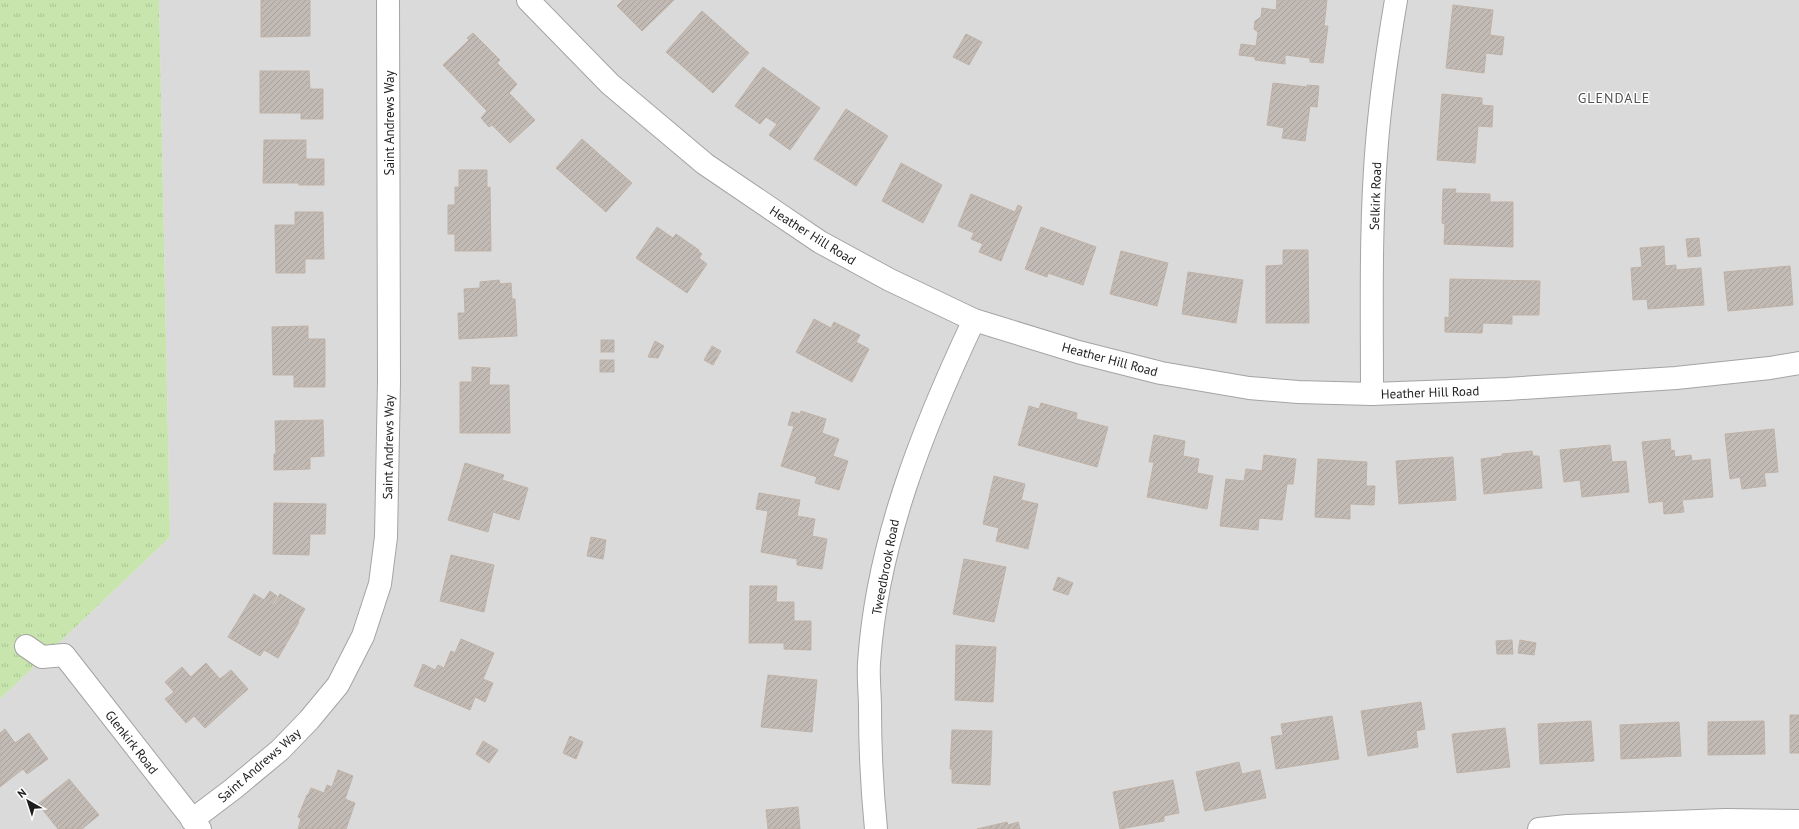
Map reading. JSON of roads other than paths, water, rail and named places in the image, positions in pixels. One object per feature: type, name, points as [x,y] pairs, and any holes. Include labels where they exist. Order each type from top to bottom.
[{"type":"street","name":"Saint Andrews Way","points":[[196,824],[280,750],[309,720],[338,685],[363,636],[380,584],[386,537],[390,381],[388,0]]},
{"type":"street","name":"Heather Hill Road","points":[[528,0],[610,84],[705,164],[820,242],[890,280],[974,320],[1078,352],[1161,373],[1249,388],[1298,392],[1372,394],[1507,389],[1676,378],[1770,368],[1799,363]]},
{"type":"street","name":"Selkirk Road","points":[[1372,394],[1373,245],[1377,142],[1389,40],[1396,0]]},
{"type":"street","name":"Tweedbrook Road","points":[[876,829],[870,767],[869,663],[878,588],[892,526],[919,448],[944,382],[974,320]]},
{"type":"street","name":"Glenkirk Road","points":[[26,646],[42,657],[64,655],[196,824]]},
{"type":"street","points":[[1539,829],[1567,826],[1725,820],[1799,821]]},
{"type":"district","name":"GLENDALE","points":[[1614,98]]}]
